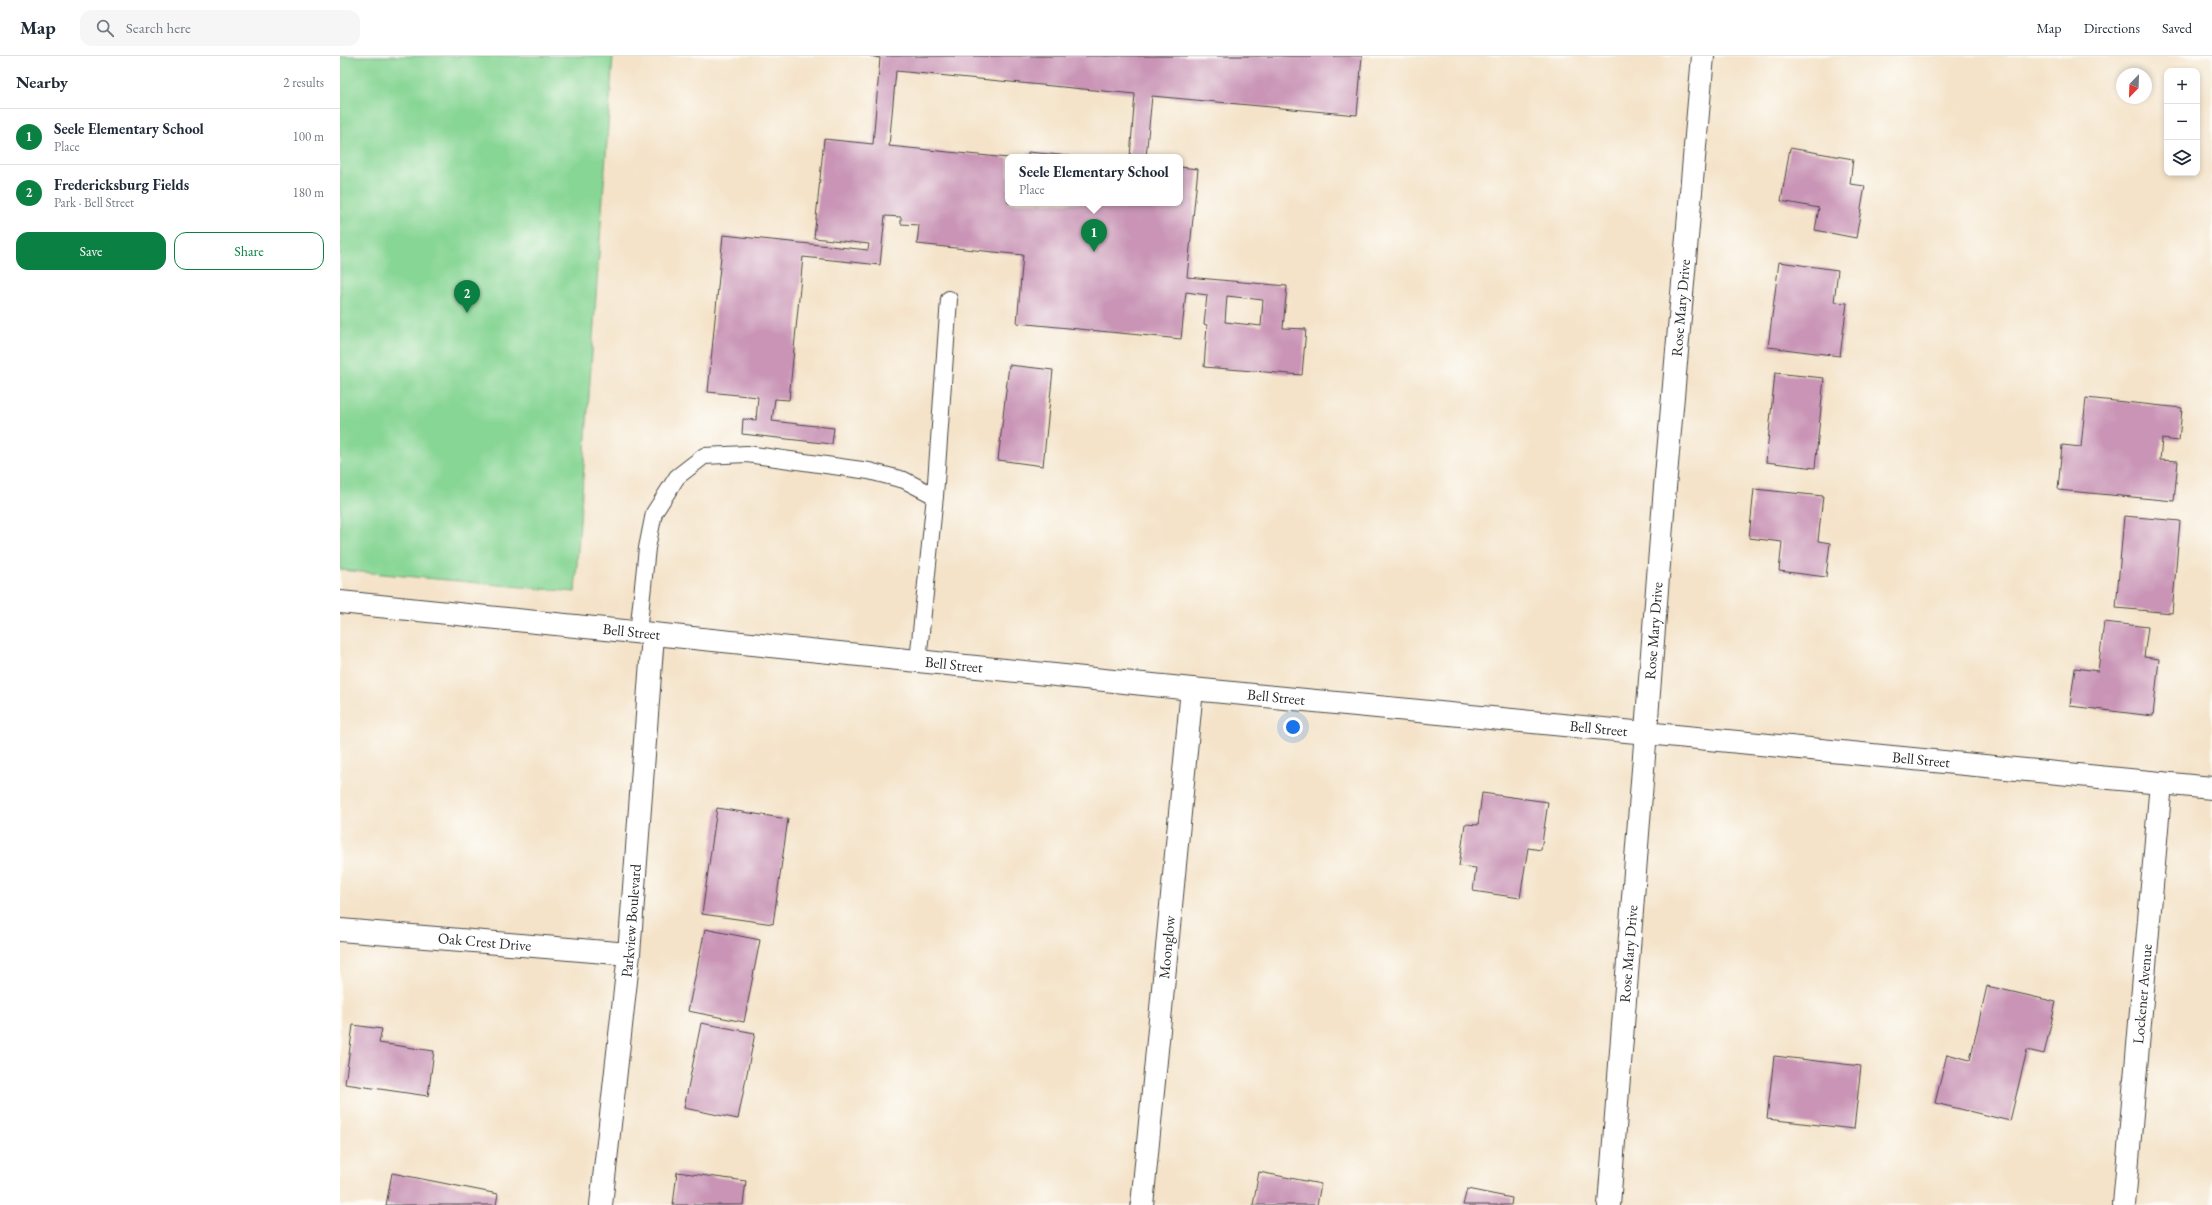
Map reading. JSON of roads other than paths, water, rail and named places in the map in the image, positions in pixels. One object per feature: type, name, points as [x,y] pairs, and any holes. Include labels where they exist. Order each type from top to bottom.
[{"type":"street","name":"Rose Mary Drive","points":[[1609,1205],[1646,733],[1703,56]]},
{"type":"street","name":"Bell Street","points":[[340,602],[1192,689],[2212,788]]},
{"type":"street","name":"Parkview Boulevard","points":[[601,1205],[628,954],[645,634]]},
{"type":"street","name":"Moonglow","points":[[1142,1205],[1192,689]]},
{"type":"street","name":"Lockener Avenue","points":[[2124,1205],[2161,783]]},
{"type":"street","name":"Oak Crest Drive","points":[[340,930],[628,954]]},
{"type":"lane","points":[[918,661],[935,496],[949,299]]},
{"type":"lane","points":[[645,634],[647,548],[654,513],[677,477],[704,456],[747,454],[869,471],[904,480],[935,496]]},
{"type":"place","name":"Seele Elementary School","points":[[1094,252]]},
{"type":"place","name":"Fredericksburg Fields","points":[[467,313]]}]
